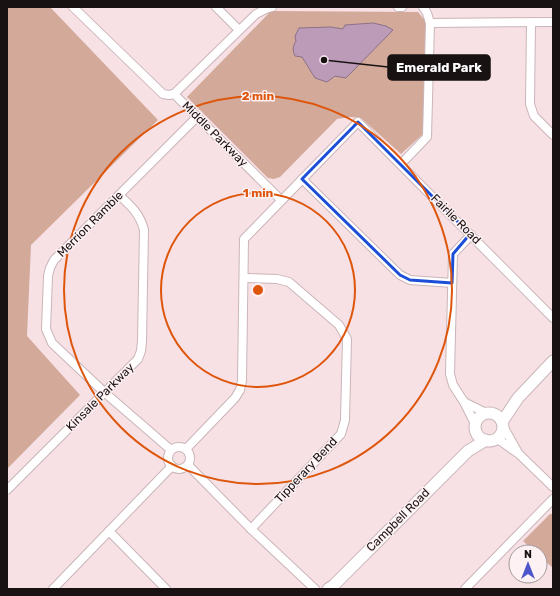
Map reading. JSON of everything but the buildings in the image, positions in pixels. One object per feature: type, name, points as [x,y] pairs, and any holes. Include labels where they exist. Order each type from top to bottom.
[{"type":"street","points":[[73,7],[163,94],[174,94]]},
{"type":"street","points":[[216,7],[239,30]]},
{"type":"street","name":"Middle Parkway","points":[[272,7],[256,14],[174,94],[281,200]]},
{"type":"street","points":[[401,164],[427,137],[430,23],[427,13],[423,7]]},
{"type":"street","points":[[430,23],[553,22]]},
{"type":"street","points":[[531,23],[530,104],[534,116],[553,135]]},
{"type":"street","name":"Merrion Ramble","points":[[171,450],[104,392],[52,343],[46,329],[48,276],[54,260],[197,117]]},
{"type":"street","name":"Fairlie Road","points":[[302,179],[358,122],[553,318]]},
{"type":"street","points":[[186,450],[235,398],[240,390],[242,381],[244,239],[302,179],[400,275],[410,280],[452,283]]},
{"type":"street","name":"Kinsale Parkway","points":[[7,490],[138,359],[142,341],[144,230],[138,214],[119,195]]},
{"type":"street","points":[[471,235],[452,254],[450,374],[452,385],[464,402],[481,438],[491,439],[519,454],[553,487]]},
{"type":"street","name":"Tipperary Bend","points":[[244,278],[277,279],[289,282],[339,325],[347,339],[345,420],[341,434],[251,529]]},
{"type":"street","name":"Campbell Road","points":[[328,589],[334,585],[468,451],[499,436],[502,424],[518,398],[553,361]]},
{"type":"street","name":"Campbell Road","points":[[468,451],[478,418],[518,398]]},
{"type":"street","points":[[464,402],[499,418],[519,454]]},
{"type":"street","points":[[180,447],[186,450],[190,457],[188,465],[180,469],[172,466],[168,458],[171,450],[180,447]]},
{"type":"street","points":[[188,465],[251,529],[315,589]]},
{"type":"street","points":[[53,589],[172,466]]},
{"type":"street","points":[[465,589],[553,499]]},
{"type":"street","points":[[109,532],[166,589]]},
{"type":"highlighted area","points":[[358,122],[470,234],[453,254],[452,283],[410,280],[400,275],[302,179]]},
{"type":"shaded area","points":[[7,7],[50,7],[158,120],[31,245],[27,336],[80,395],[7,469]]},
{"type":"shaded area","points":[[271,11],[418,12],[427,23],[423,134],[401,154],[361,118],[351,117],[337,119],[280,177],[274,179],[268,178],[187,97]]},
{"type":"shaded area","points":[[373,23],[386,26],[393,30],[346,78],[335,76],[327,82],[315,78],[302,57],[295,56],[293,52],[296,41],[295,36],[299,28],[331,27],[343,29],[345,25]]},
{"type":"shaded area","points":[[550,514],[553,514],[553,568],[548,563],[548,544],[526,544],[523,541]]},
{"type":"place","name":"Emerald Park","points":[[324,60]]}]
